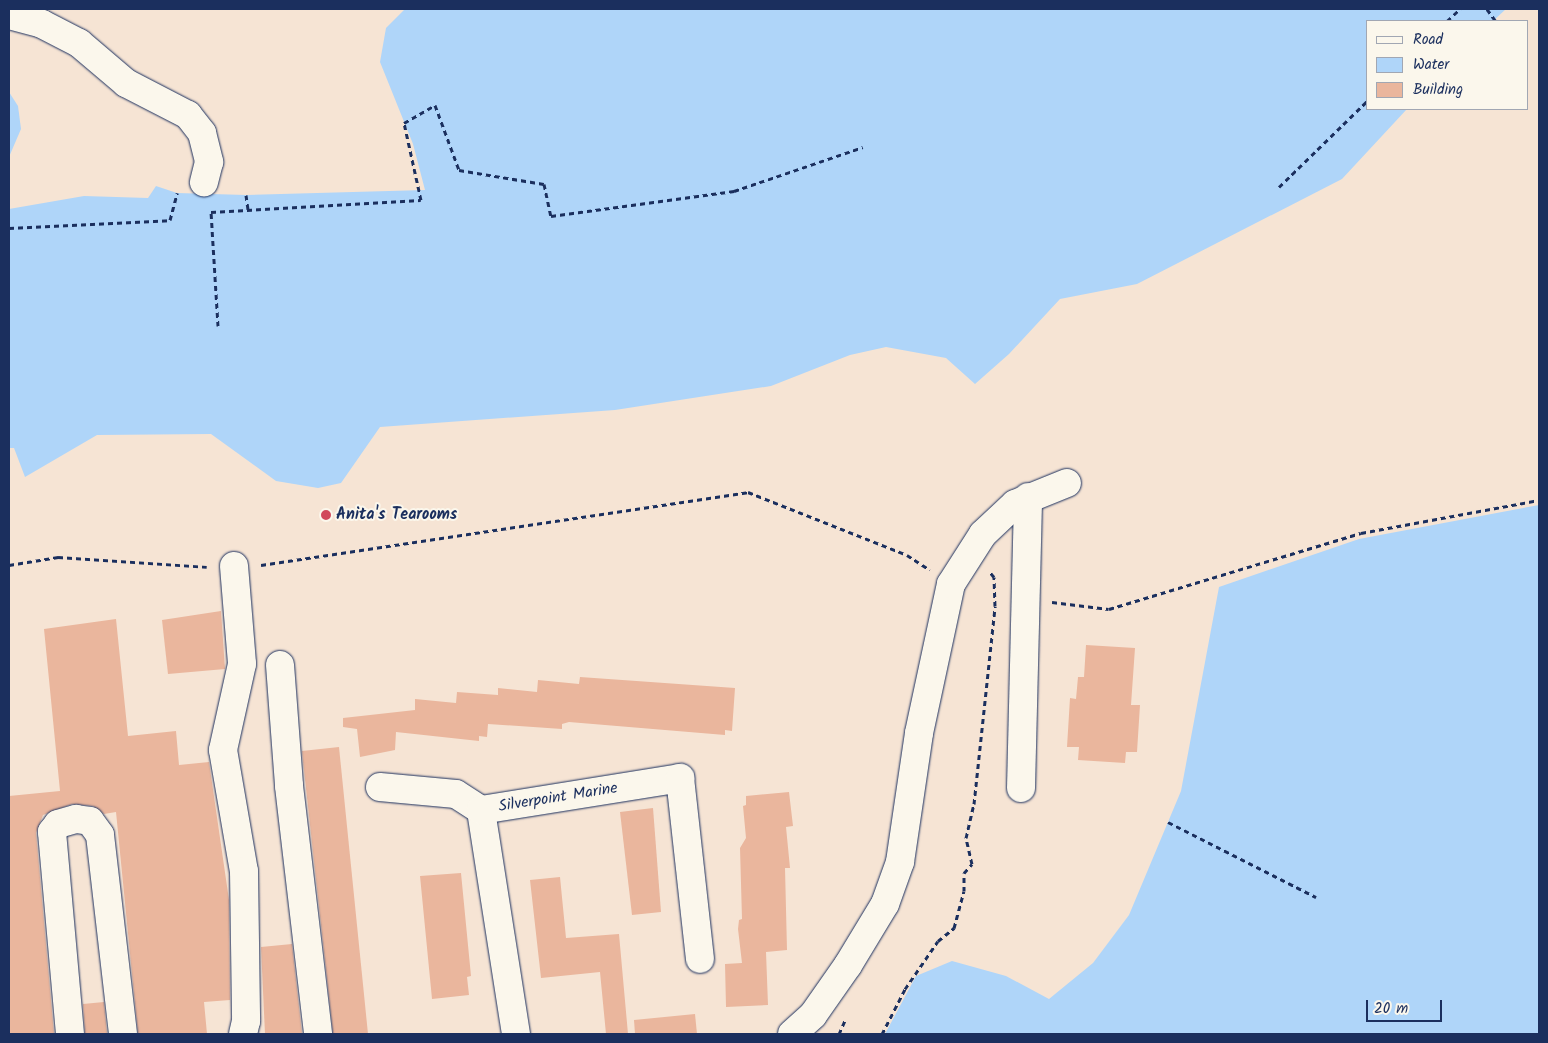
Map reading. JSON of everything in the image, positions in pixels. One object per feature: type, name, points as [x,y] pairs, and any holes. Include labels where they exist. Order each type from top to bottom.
[{"type":"street","points":[[9,15],[42,24],[79,43],[126,83],[188,114],[202,133],[209,162],[204,182]]},
{"type":"street","points":[[792,1034],[813,1015],[848,965],[884,904],[900,862],[919,732],[951,584],[983,534],[1028,497],[1067,483]]},
{"type":"street","points":[[1021,788],[1028,497]]},
{"type":"street","points":[[234,566],[242,664],[223,750],[244,871],[246,1021],[243,1034]]},
{"type":"street","points":[[280,665],[289,786],[318,1034]]},
{"type":"street","name":"Silverpoint Marine","points":[[516,1034],[481,810],[680,778],[700,959]]},
{"type":"street","points":[[380,787],[456,794],[481,810]]},
{"type":"street","points":[[70,1034],[52,832],[58,824],[76,819],[90,822],[100,834],[123,1034]]},
{"type":"path","points":[[1448,20],[1460,9]]},
{"type":"path","points":[[1487,9],[1495,20]]},
{"type":"path","points":[[1279,187],[1366,102]]},
{"type":"path","points":[[218,326],[210,212],[421,200],[404,123],[436,104],[459,170],[544,184],[551,216],[734,191],[862,148]]},
{"type":"path","points":[[9,228],[170,220],[176,194]]},
{"type":"path","points":[[246,195],[248,210]]},
{"type":"path","points":[[9,565],[58,557],[234,566],[748,492],[907,555],[951,584]]},
{"type":"path","points":[[995,594],[1109,609],[1361,533],[1539,500]]},
{"type":"path","points":[[882,1034],[905,990],[959,918],[964,873],[972,864],[966,838],[974,804],[995,594],[994,576],[972,550]]},
{"type":"path","points":[[1168,822],[1316,896]]},
{"type":"water","points":[[405,9],[1506,9],[1494,20],[1366,20],[1366,110],[1406,110],[1342,179],[1137,284],[1060,299],[1009,354],[975,384],[946,358],[886,347],[850,355],[771,386],[615,410],[380,427],[341,483],[318,488],[276,481],[211,434],[97,435],[25,477],[14,448],[9,448],[9,209],[84,196],[148,198],[156,186],[177,193],[246,195],[425,190],[413,144],[380,62],[386,28]]},
{"type":"water","points":[[9,92],[18,106],[21,129],[9,157]]},
{"type":"water","points":[[1539,505],[1539,1034],[885,1034],[916,976],[952,961],[1006,976],[1049,999],[1093,963],[1129,915],[1181,791],[1219,587],[1359,539]]},
{"type":"building","points":[[221,611],[225,669],[168,674],[162,620]]},
{"type":"building","points":[[116,619],[128,736],[176,731],[179,765],[209,762],[229,900],[230,1000],[204,1002],[207,1034],[138,1034],[116,812],[104,814],[93,806],[72,804],[43,815],[36,833],[54,1034],[9,1034],[9,796],[60,791],[44,629]]},
{"type":"building","points":[[1086,645],[1135,648],[1131,705],[1140,705],[1137,752],[1126,752],[1125,763],[1078,760],[1079,747],[1067,747],[1070,698],[1076,699],[1078,677],[1084,677]]},
{"type":"building","points":[[580,677],[735,688],[732,731],[725,730],[725,735],[569,722],[562,724],[562,729],[488,724],[487,737],[479,736],[479,741],[396,732],[395,750],[360,757],[357,729],[343,727],[343,718],[415,710],[415,699],[456,703],[457,692],[498,695],[498,688],[537,692],[538,680],[579,684]]},
{"type":"building","points":[[339,747],[368,1034],[333,1034],[303,761],[302,751]]},
{"type":"building","points":[[789,792],[793,826],[786,827],[790,868],[785,868],[787,950],[766,952],[768,1005],[726,1007],[725,964],[742,963],[738,929],[739,920],[742,919],[740,848],[746,838],[743,806],[746,805],[746,796]]},
{"type":"building","points":[[653,808],[661,912],[632,915],[620,812]]},
{"type":"building","points":[[461,873],[471,976],[467,977],[469,995],[432,999],[420,876]]},
{"type":"building","points":[[560,877],[566,938],[619,934],[628,1034],[606,1034],[600,972],[541,978],[530,880]]},
{"type":"building","points":[[292,944],[302,1034],[265,1034],[261,947]]},
{"type":"building","points":[[104,1002],[107,1034],[85,1034],[83,1004]]},
{"type":"building","points":[[695,1014],[697,1034],[635,1034],[634,1020]]},
{"type":"place","name":"Anita's Tearooms","points":[[326,515]]}]
